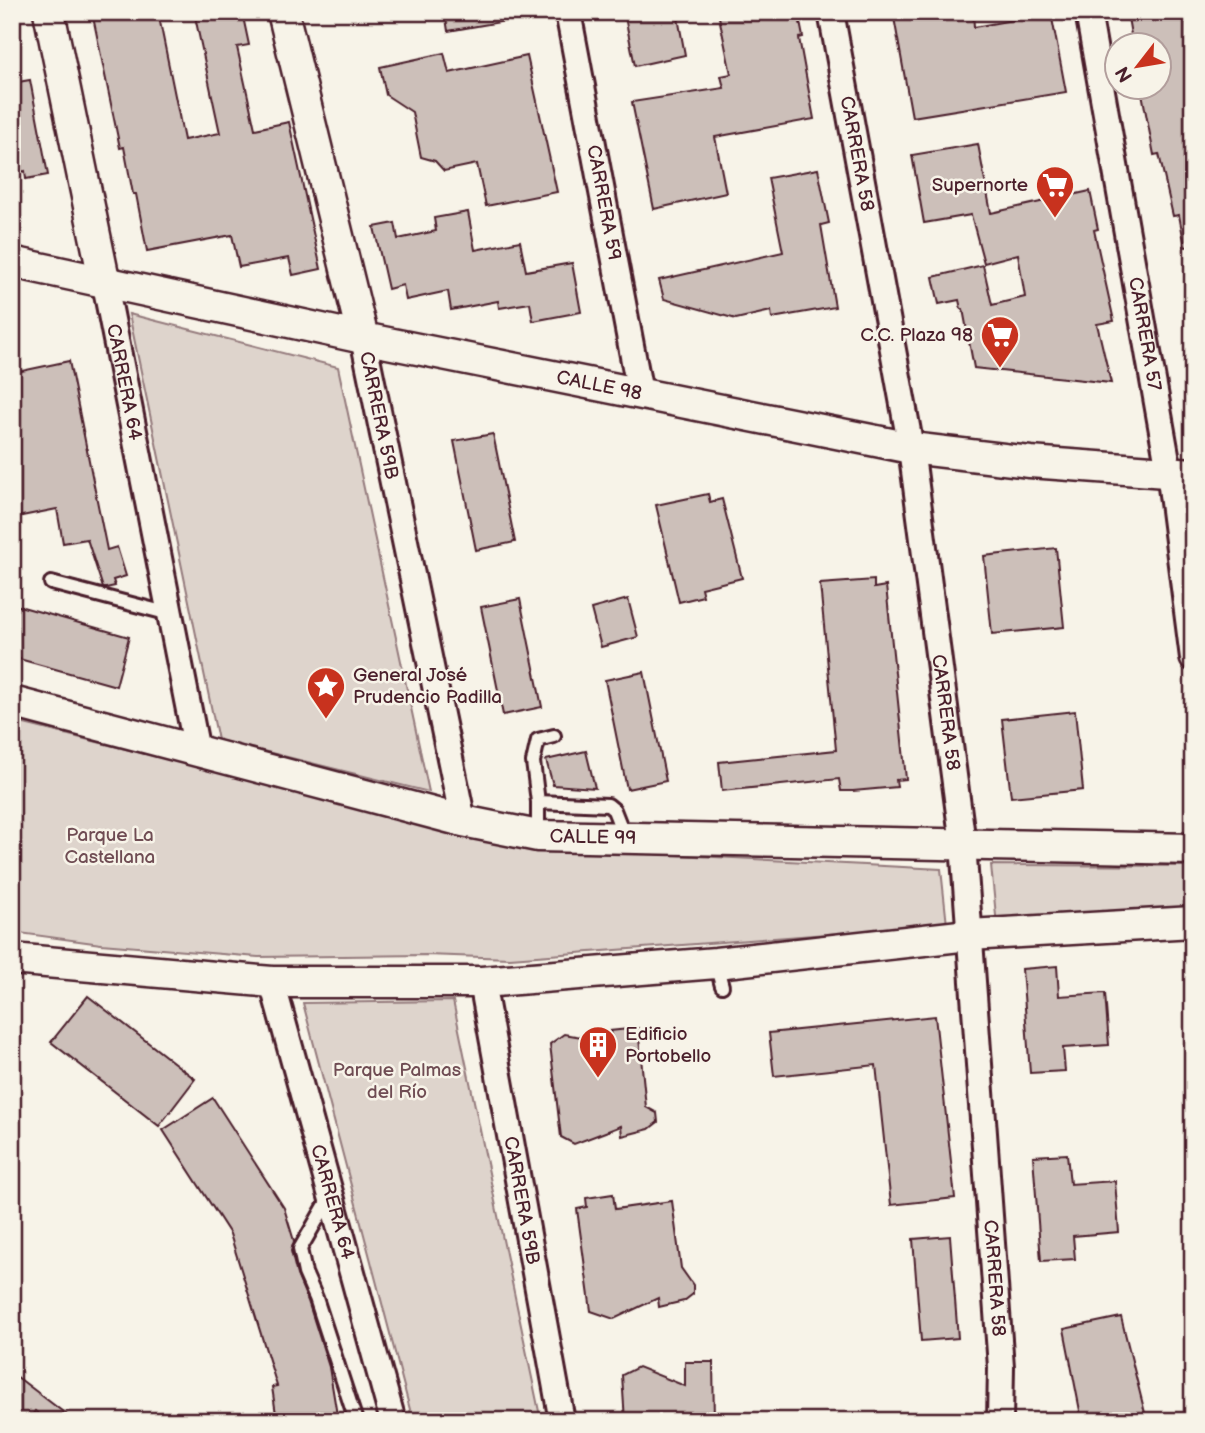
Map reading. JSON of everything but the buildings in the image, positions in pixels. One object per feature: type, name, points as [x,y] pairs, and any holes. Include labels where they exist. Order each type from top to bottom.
[{"type":"street","name":"CARRERA 64","points":[[48,12],[105,284],[197,751]]},
{"type":"street","name":"CARRERA 59B","points":[[284,12],[363,338],[463,821]]},
{"type":"street","name":"CARRERA 59","points":[[568,12],[640,393]]},
{"type":"street","name":"CARRERA 58","points":[[831,12],[911,448],[963,844],[1002,1367],[1000,1421]]},
{"type":"street","name":"CARRERA 57","points":[[1088,12],[1181,472],[1193,658]]},
{"type":"street","name":"CALLE 98","points":[[12,262],[363,338],[911,448],[1030,462],[1181,472]]},
{"type":"street","name":"CALLE 99","points":[[12,702],[463,821],[538,836],[1193,849]]},
{"type":"street","points":[[12,959],[272,982],[482,982],[719,975],[969,935],[1193,922]]},
{"type":"street","name":"CARRERA 64","points":[[272,982],[393,1421]]},
{"type":"street","name":"CARRERA 59B","points":[[482,982],[562,1421]]},
{"type":"lane","points":[[51,583],[170,614]]},
{"type":"lane","points":[[538,836],[538,802],[533,762],[541,738],[554,736]]},
{"type":"lane","points":[[538,802],[608,805],[614,810],[625,838]]},
{"type":"lane","points":[[331,1195],[300,1249],[305,1273],[316,1298],[356,1421]]},
{"type":"green space","points":[[129,314],[338,367],[429,792],[218,740]]},
{"type":"green space","name":"Parque La Castellana","points":[[12,721],[523,847],[941,869],[947,925],[510,958],[426,955],[258,957],[101,944],[12,932]]},
{"type":"green space","points":[[991,865],[1193,866],[1193,915],[997,926]]},
{"type":"green space","name":"Parque Palmas del Río","points":[[453,1001],[541,1421],[413,1421],[303,1003]]},
{"type":"place","name":"Supernorte","points":[[1055,219]]},
{"type":"place","name":"C.C. Plaza 98","points":[[1000,369]]},
{"type":"place","name":"General José Prudencio Padilla","points":[[326,720]]},
{"type":"place","name":"Edificio Portobello","points":[[598,1079]]}]
